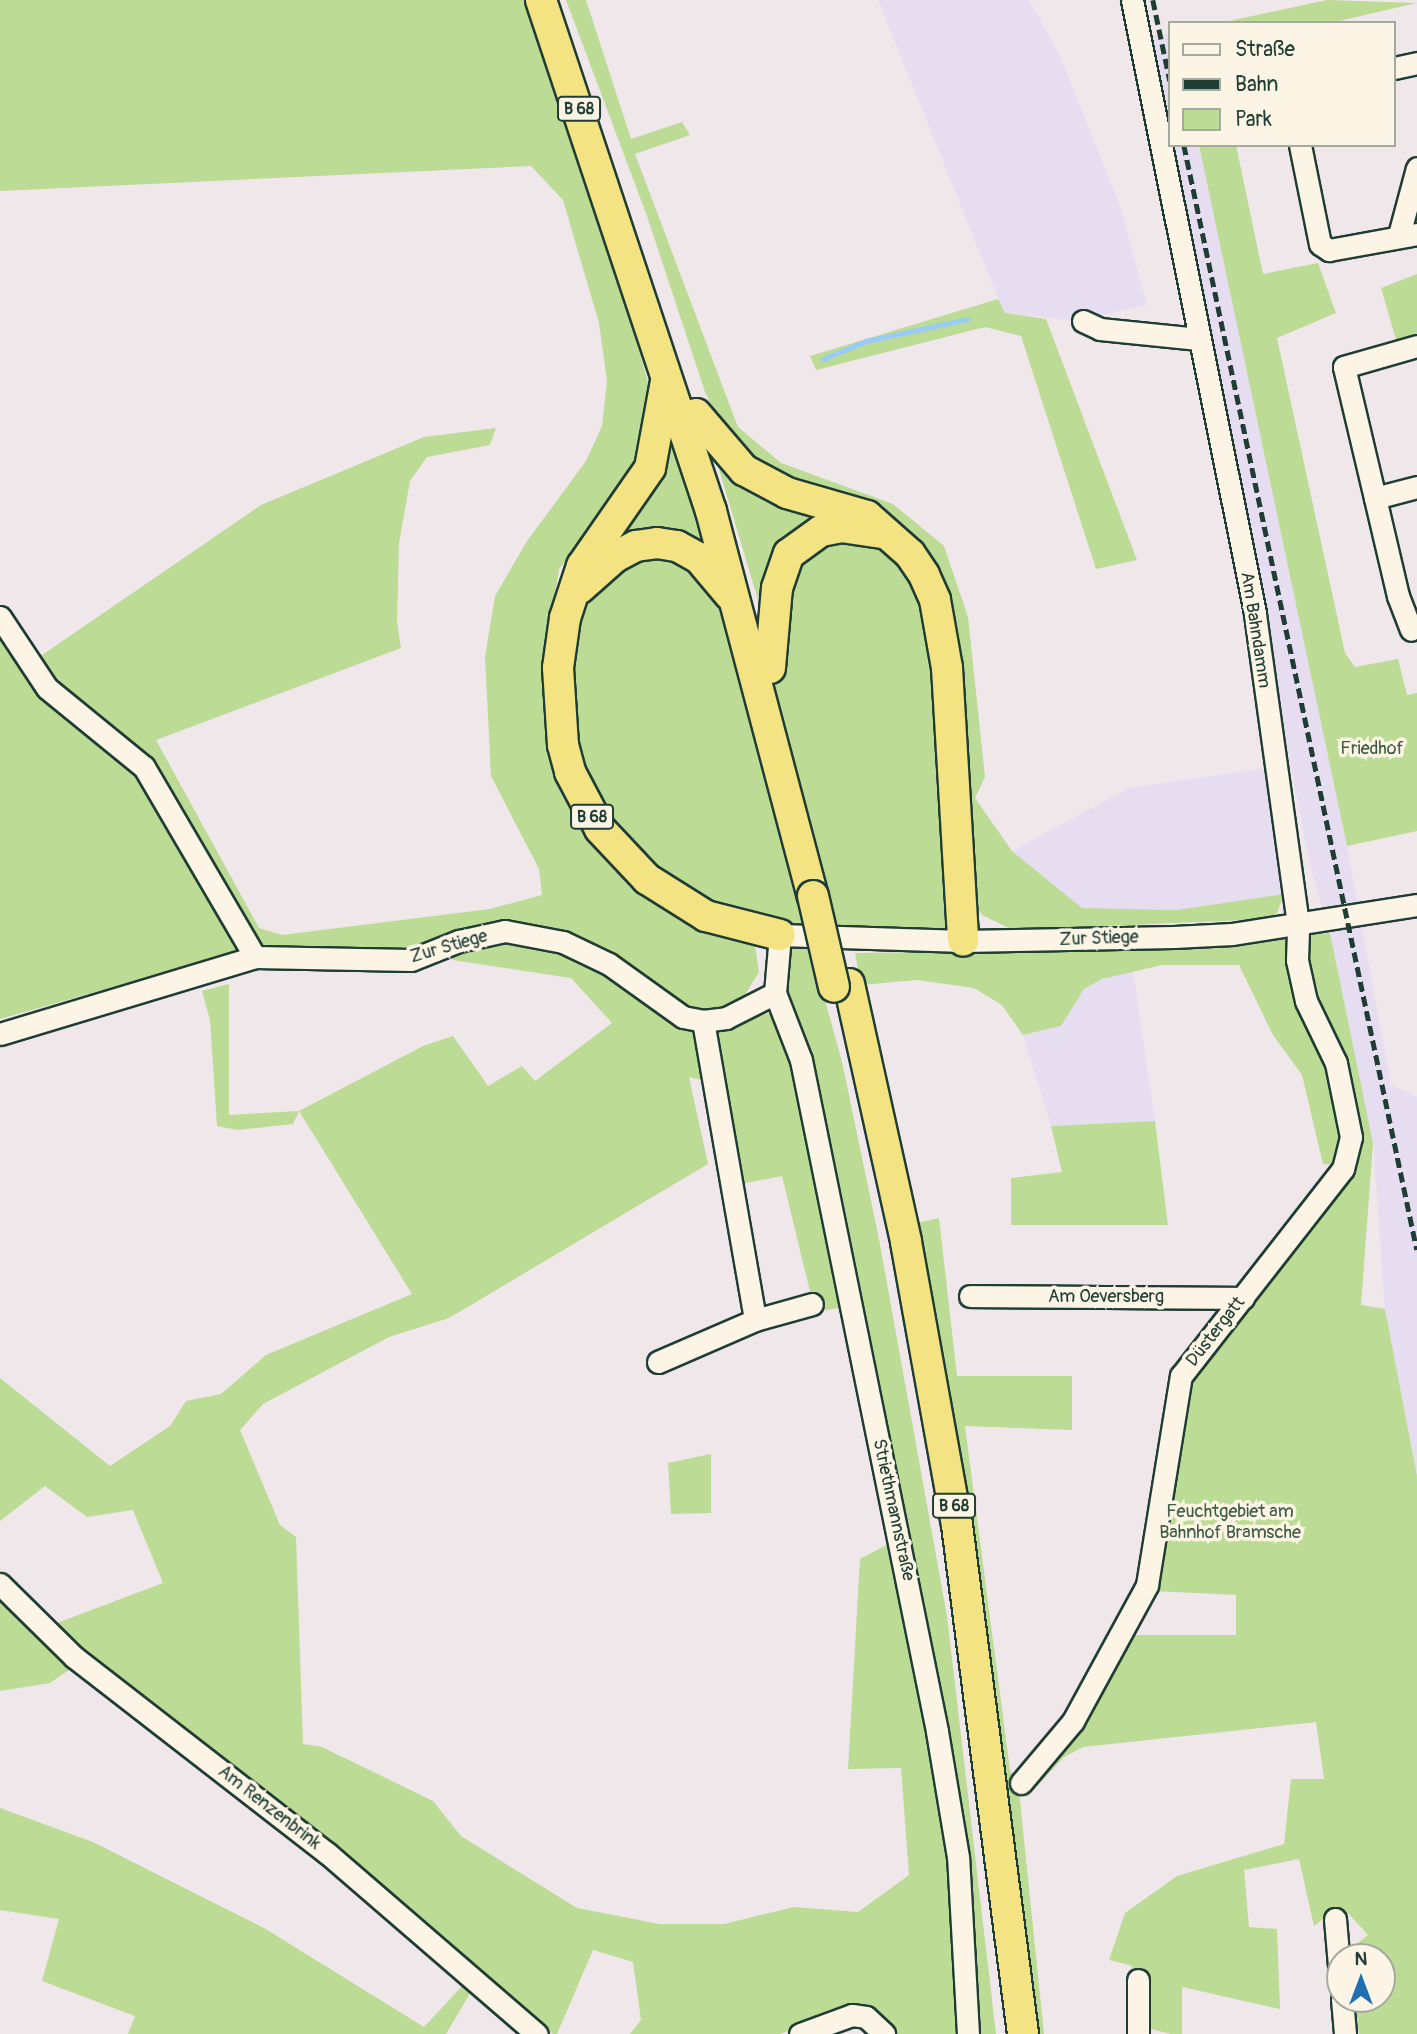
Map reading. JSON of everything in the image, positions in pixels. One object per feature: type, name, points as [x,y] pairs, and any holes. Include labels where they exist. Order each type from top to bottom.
[{"type":"highway","name":"B 68","points":[[541,0],[667,374],[737,604],[820,895]]},
{"type":"highway","name":"B 68","points":[[558,0],[696,414],[771,668],[820,895],[906,1242],[955,1511],[1023,2034]]},
{"type":"highway","name":"B 68","points":[[667,374],[650,468],[582,566],[560,641],[558,709],[570,772],[600,829],[647,879],[675,900],[742,929],[780,935]]},
{"type":"highway","name":"B 68","points":[[696,414],[744,470],[764,483],[847,507],[867,516],[889,534],[924,575],[942,628],[963,941]]},
{"type":"highway","name":"B 68","points":[[771,668],[777,589],[789,554],[821,531],[841,527],[889,534]]},
{"type":"highway","name":"B 68","points":[[573,596],[615,557],[657,543],[677,547],[699,558],[737,604]]},
{"type":"highway","name":"B 68","points":[[842,985],[941,1527],[986,1844],[1007,2034]]},
{"type":"street","name":"Am Bahndamm","points":[[1132,0],[1255,613],[1298,924]]},
{"type":"street","points":[[1396,68],[1417,63]]},
{"type":"street","points":[[1300,147],[1320,244],[1329,250],[1408,234],[1417,168]]},
{"type":"street","points":[[1083,321],[1100,329],[1198,338]]},
{"type":"street","points":[[1411,630],[1398,596],[1344,367],[1417,346]]},
{"type":"street","points":[[1375,498],[1417,487]]},
{"type":"street","points":[[0,617],[47,688],[144,766],[255,957]]},
{"type":"street","name":"Zur Stiege","points":[[780,935],[963,941],[1174,937],[1298,924],[1417,905]]},
{"type":"street","name":"Düstergatt","points":[[1021,1783],[1073,1721],[1147,1585],[1181,1376],[1343,1169],[1351,1137],[1336,1063],[1306,1001],[1297,960],[1298,924]]},
{"type":"street","name":"Zur Stiege","points":[[0,1034],[255,957],[411,960],[459,941],[505,931],[534,934],[608,964],[683,1017],[703,1021]]},
{"type":"street","name":"Striethmannstraße","points":[[780,935],[775,993],[801,1060],[930,1692],[958,1857],[968,2034]]},
{"type":"street","points":[[755,1320],[703,1021],[726,1018],[775,993]]},
{"type":"street","name":"Am Oeversberg","points":[[970,1296],[1243,1298]]},
{"type":"street","points":[[659,1362],[755,1320],[812,1304]]},
{"type":"street","name":"Am Renzenbrink","points":[[0,1584],[74,1657],[327,1853],[537,2034]]},
{"type":"street","points":[[1335,1919],[1337,1943]]},
{"type":"street","points":[[1138,1980],[1138,2034]]},
{"type":"street","points":[[1343,2013],[1345,2034]]},
{"type":"street","points":[[800,2034],[852,2015],[866,2017],[884,2034]]},
{"type":"shaded area","points":[[878,0],[1029,0],[1060,56],[1120,206],[1147,305],[1076,321],[1004,313]]},
{"type":"shaded area","points":[[1168,33],[1168,144],[1147,38]]},
{"type":"shaded area","points":[[1169,147],[1199,147],[1347,846],[1391,1085],[1417,1097],[1417,1476],[1385,1309],[1373,1143],[1330,933],[1311,869]]},
{"type":"shaded area","points":[[1267,768],[1284,894],[1177,910],[1082,908],[1012,851],[1129,788]]},
{"type":"shaded area","points":[[1133,971],[1155,1121],[1051,1126],[1023,1035],[1061,1026],[1084,989],[1102,979]]},
{"type":"green space","points":[[0,0],[529,0],[590,176],[649,386],[650,422],[629,485],[559,569],[551,619],[562,785],[737,937],[755,946],[759,972],[743,998],[710,1012],[717,1027],[770,1013],[798,1078],[844,1307],[815,1312],[782,1176],[736,1185],[719,1084],[689,1077],[708,1164],[449,1318],[389,1337],[263,1404],[240,1430],[280,1525],[296,1537],[303,1744],[322,1747],[433,1801],[461,1836],[577,1908],[660,1924],[724,1924],[794,1907],[858,1912],[909,1875],[901,1768],[848,1769],[860,1559],[888,1544],[911,1641],[950,1861],[960,2034],[893,2034],[842,2012],[780,2034],[630,2034],[641,2020],[633,1962],[593,1950],[557,2034],[553,2034],[81,1649],[57,1623],[163,1583],[133,1510],[87,1517],[45,1486],[0,1521],[0,1378],[110,1466],[170,1426],[186,1401],[221,1394],[266,1355],[412,1294],[299,1111],[423,1046],[453,1036],[488,1086],[522,1066],[535,1081],[612,1023],[571,978],[452,960],[473,932],[412,949],[238,944],[237,952],[0,1019],[0,629],[26,666],[261,505],[424,437],[496,428],[490,445],[427,457],[410,481],[399,543],[397,622],[401,648],[156,740],[259,928],[282,935],[490,909],[542,895],[539,869],[491,776],[485,657],[495,596],[527,541],[586,461],[602,426],[607,381],[599,323],[563,200],[531,166],[0,191]]},
{"type":"green space","points":[[566,0],[586,0],[631,139],[682,122],[690,135],[635,154],[738,427],[781,463],[893,504],[944,546],[968,617],[985,777],[975,798],[1012,851],[1082,908],[1177,910],[1284,894],[1277,913],[1270,919],[1013,930],[982,915],[975,904],[921,553],[771,477],[724,433],[705,392],[647,216]]},
{"type":"green space","points":[[1327,0],[1417,3],[1339,21],[1229,21]]},
{"type":"green space","name":"Friedhof","points":[[1199,147],[1236,147],[1263,274],[1318,263],[1336,313],[1277,338],[1345,653],[1355,667],[1398,659],[1407,695],[1417,693],[1417,831],[1347,846]]},
{"type":"green space","points":[[1417,274],[1417,337],[1397,343],[1381,288]]},
{"type":"green space","points":[[998,299],[1005,313],[1046,319],[1137,560],[1096,569],[1021,336],[985,327],[816,370],[810,356]]},
{"type":"green space","points":[[668,414],[716,568],[705,556],[595,555]]},
{"type":"green space","points":[[712,446],[827,513],[767,630]]},
{"type":"green space","points":[[863,529],[924,575],[963,941],[839,939],[770,668],[789,554]]},
{"type":"green space","points":[[657,543],[737,604],[823,938],[742,929],[600,829],[558,668],[593,574]]},
{"type":"green space","name":"Feuchtgebiet am Bahnhof Bramsche","points":[[1330,933],[1373,1143],[1361,1305],[1385,1309],[1417,1476],[1417,2034],[1359,2034],[1357,2013],[1396,2013],[1396,1943],[1358,1943],[1368,1935],[1348,1913],[1335,1910],[1314,1926],[1299,1859],[1244,1870],[1249,1927],[1277,1929],[1280,2009],[1182,1987],[1182,2034],[1143,2027],[1143,1979],[1130,1965],[1109,1960],[1125,1913],[1177,1876],[1284,1844],[1291,1779],[1324,1779],[1316,1722],[1083,1747],[1064,1757],[1028,1796],[1027,1788],[1127,1635],[1236,1635],[1236,1595],[1154,1591],[1184,1384],[1350,1165],[1323,1164],[1302,1075],[1273,1035],[1239,965],[1162,965],[1102,979],[1084,989],[1061,1026],[1023,1035],[1002,1005],[974,988],[917,980],[861,985],[855,953],[1172,949]]},
{"type":"green space","points":[[785,948],[811,949],[842,1062],[879,1239],[947,1616],[996,2034],[978,2034],[967,1852],[926,1619],[855,1277],[785,997]]},
{"type":"green space","points":[[229,984],[229,1115],[299,1111],[293,1124],[238,1130],[217,1126],[210,1020],[202,991]]},
{"type":"green space","points":[[1155,1121],[1168,1225],[1011,1225],[1011,1178],[1062,1172],[1051,1126]]},
{"type":"green space","points":[[939,1218],[957,1376],[1072,1376],[1072,1430],[965,1426],[1010,1770],[1018,1781],[1044,2034],[1031,2034],[912,1224]]},
{"type":"green space","points":[[711,1454],[711,1513],[671,1514],[668,1463]]},
{"type":"green space","points":[[0,1598],[69,1670],[50,1683],[0,1691]]},
{"type":"green space","points":[[0,1808],[93,1842],[264,1928],[424,2027],[463,1985],[471,1992],[446,2034],[128,2034],[135,2016],[42,1981],[59,1919],[0,1910]]},
{"type":"waterway","points":[[823,359],[866,341],[968,319]]},
{"type":"railway","points":[[1153,0],[1168,71]]},
{"type":"railway","points":[[1184,147],[1417,1250]]}]
